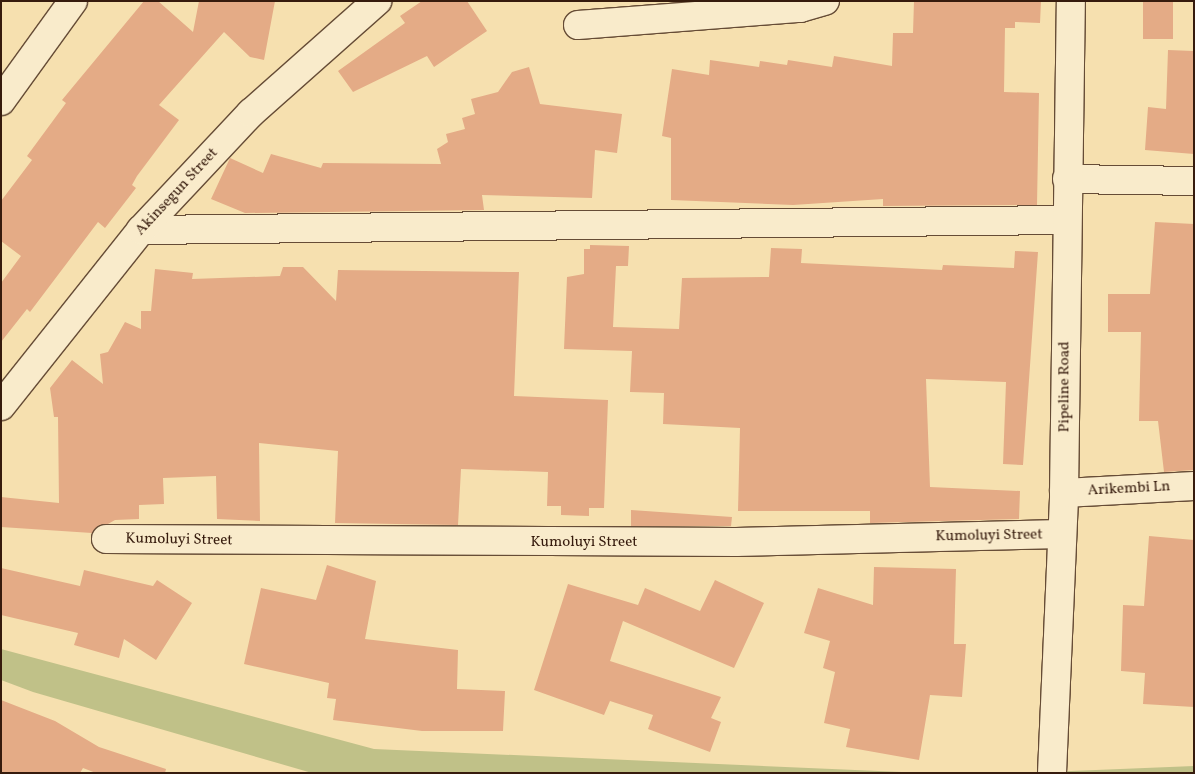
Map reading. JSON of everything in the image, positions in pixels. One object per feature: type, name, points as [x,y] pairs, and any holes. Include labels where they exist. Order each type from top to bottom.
[{"type":"street","points":[[1,101],[73,1]]},
{"type":"street","name":"Akinsegun Street","points":[[1,406],[141,230],[251,113],[377,1]]},
{"type":"street","points":[[578,25],[800,8],[826,1]]},
{"type":"street","name":"Pipeline Road","points":[[1052,772],[1064,493],[1066,220],[1071,1]]},
{"type":"street","points":[[1067,179],[1194,181]]},
{"type":"street","points":[[141,230],[1066,220]]},
{"type":"street","name":"Arikembi Ln","points":[[1064,493],[1194,486]]},
{"type":"street","name":"Kumoluyi Street","points":[[106,539],[736,542],[1061,534]]},
{"type":"green space","points":[[1,649],[374,749],[925,773],[312,773],[33,692],[1,680]]},
{"type":"green space","points":[[1194,766],[1194,773],[1022,773]]},
{"type":"building","points":[[144,1],[158,1],[193,32],[199,1],[275,1],[264,60],[250,57],[224,32],[159,105],[179,120],[137,176],[132,185],[136,188],[105,228],[98,222],[30,312],[27,309],[1,342],[1,283],[21,256],[1,241],[1,201],[32,160],[27,156],[66,103],[62,100]]},
{"type":"building","points":[[422,1],[467,1],[487,31],[434,67],[427,56],[353,92],[338,71],[405,23],[400,16]]},
{"type":"building","points":[[914,1],[1041,1],[1040,23],[1015,22],[1015,28],[1005,28],[1004,92],[1039,93],[1037,205],[883,206],[883,199],[793,205],[671,200],[671,138],[662,136],[672,69],[709,75],[710,60],[759,67],[760,61],[787,65],[788,60],[832,67],[834,56],[892,66],[893,33],[913,33]]},
{"type":"building","points":[[1143,1],[1173,1],[1173,39],[1143,39]]},
{"type":"building","points":[[1168,50],[1194,51],[1194,154],[1145,150],[1148,107],[1166,109]]},
{"type":"building","points":[[529,67],[540,104],[622,114],[617,153],[595,150],[592,198],[482,195],[484,210],[245,213],[211,199],[230,158],[263,173],[271,154],[321,168],[323,163],[441,164],[437,149],[448,142],[446,134],[465,129],[462,118],[475,114],[471,99],[498,92],[512,72]]},
{"type":"building","points":[[1155,222],[1194,224],[1194,470],[1164,472],[1158,421],[1139,421],[1141,332],[1108,332],[1108,294],[1150,294]]},
{"type":"building","points":[[590,245],[629,246],[628,266],[616,266],[613,327],[679,329],[682,278],[769,277],[771,248],[802,249],[801,263],[942,270],[943,265],[1014,268],[1015,251],[1038,252],[1023,465],[1003,464],[1006,382],[926,379],[930,487],[1020,491],[1019,519],[870,523],[870,511],[738,511],[740,428],[663,424],[664,393],[630,392],[632,351],[564,349],[567,277],[584,274],[584,249],[590,249]]},
{"type":"building","points":[[283,267],[303,267],[336,301],[338,270],[519,272],[514,396],[608,400],[604,508],[589,508],[589,516],[561,515],[561,506],[547,506],[548,472],[461,469],[458,525],[335,523],[338,451],[259,443],[260,521],[217,519],[216,476],[163,478],[164,504],[139,505],[139,519],[115,520],[92,533],[1,527],[1,497],[59,503],[58,417],[54,417],[50,388],[72,360],[103,384],[100,354],[108,352],[125,322],[141,329],[141,311],[151,311],[155,269],[193,273],[192,279],[280,276]]},
{"type":"building","points":[[631,510],[732,517],[731,526],[631,526]]},
{"type":"building","points":[[1149,536],[1194,540],[1194,707],[1143,704],[1145,673],[1121,671],[1123,605],[1144,606]]},
{"type":"building","points":[[327,565],[376,581],[365,639],[458,650],[457,689],[505,691],[503,731],[422,731],[333,720],[336,699],[327,698],[329,683],[244,664],[261,588],[316,600]]},
{"type":"building","points":[[874,567],[956,569],[954,644],[966,644],[962,697],[930,695],[919,760],[846,747],[850,729],[824,723],[835,672],[823,668],[830,641],[804,633],[818,588],[873,605]]},
{"type":"building","points":[[1,568],[80,586],[84,570],[153,586],[157,580],[192,603],[156,660],[124,639],[119,658],[74,645],[78,633],[1,615]]},
{"type":"building","points":[[715,580],[764,603],[734,668],[623,621],[610,661],[721,697],[711,718],[721,722],[710,752],[648,729],[653,715],[610,701],[604,715],[534,690],[568,584],[638,605],[645,588],[700,611]]},
{"type":"building","points":[[1,700],[55,721],[99,747],[166,769],[165,773],[96,773],[83,768],[80,773],[1,773]]}]
